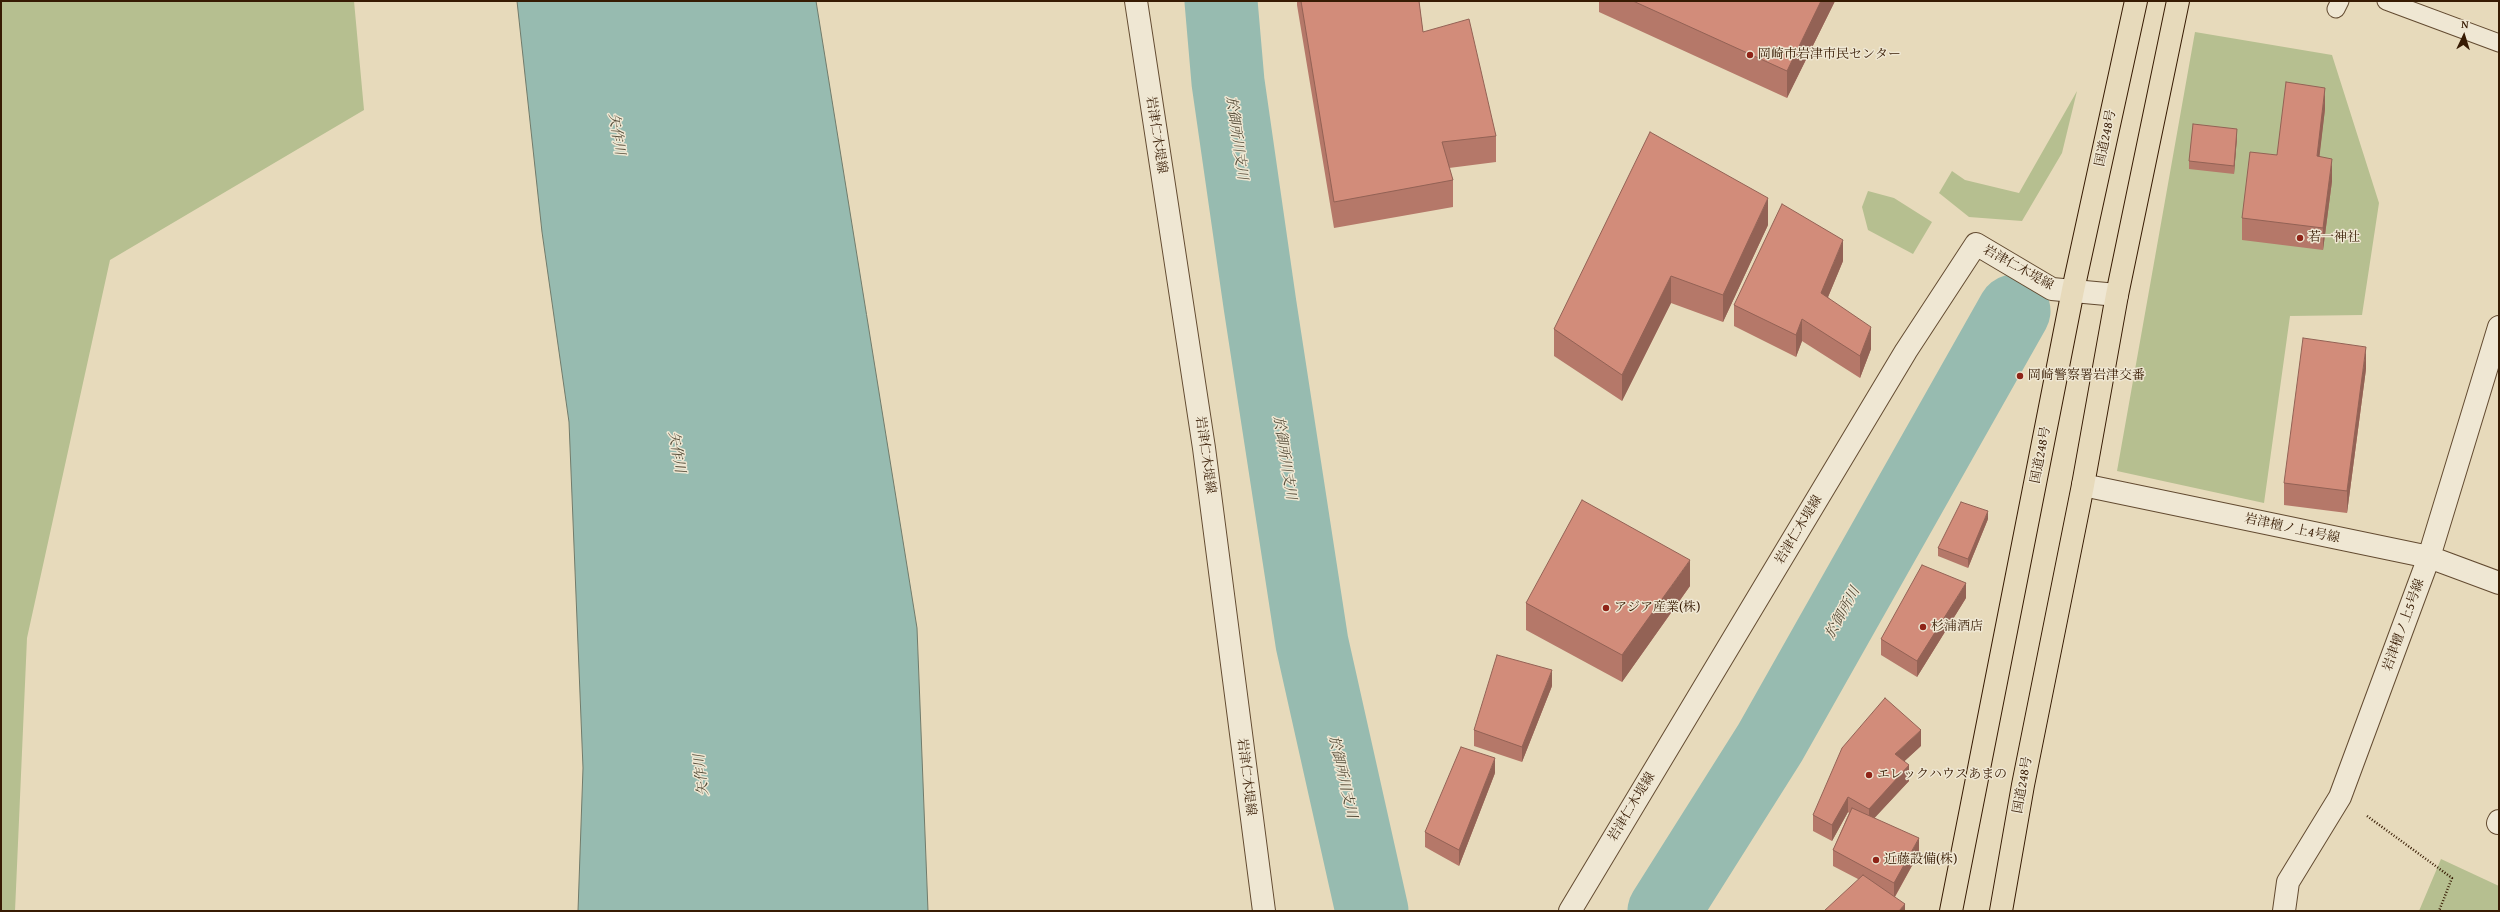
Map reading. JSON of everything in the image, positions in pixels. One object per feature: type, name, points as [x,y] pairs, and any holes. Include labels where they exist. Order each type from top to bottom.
[{"type":"highway","name":"国道248号","points":[[1950,911],[2073,290],[2136,1]]},
{"type":"highway","name":"国道248号","points":[[2001,911],[2023,785],[2083,485],[2117,295],[2178,1]]},
{"type":"street","name":"岩津仁木堤線","points":[[1136,1],[1204,448],[1264,911]]},
{"type":"street","name":"岩津仁木堤線","points":[[1570,911],[1906,351],[1976,244],[2052,289],[2073,290]]},
{"type":"street","points":[[2073,290],[2117,295]]},
{"type":"street","name":"岩津檀ノ上5号線","points":[[2284,911],[2288,882],[2340,798],[2429,557],[2499,327]]},
{"type":"street","name":"岩津檀ノ上4号線","points":[[2083,485],[2429,557],[2499,582]]},
{"type":"lane","points":[[2386,1],[2499,43]]},
{"type":"path","points":[[2340,798],[2452,878],[2439,911]]},
{"type":"green space","points":[[1,1],[354,1],[364,110],[110,260],[27,638],[15,911],[1,911]]},
{"type":"green space","points":[[2195,32],[2332,55],[2379,203],[2362,315],[2290,316],[2264,503],[2117,471]]},
{"type":"green space","points":[[2077,91],[2062,153],[2022,221],[1969,217],[1939,193],[1952,171],[1965,180],[2019,193]]},
{"type":"green space","points":[[1868,191],[1894,198],[1932,222],[1913,254],[1868,230],[1862,207]]},
{"type":"green space","points":[[2441,859],[2499,886],[2499,911],[2419,911]]},
{"type":"water","name":"矢作川","points":[[517,1],[816,1],[917,628],[928,911],[578,911],[583,768],[569,422],[542,232]]},
{"type":"building","points":[[1301,1],[1419,1],[1423,32],[1469,19],[1496,136],[1442,142],[1453,180],[1334,202]]},
{"type":"building","points":[[1633,1],[1821,1],[1787,71]]},
{"type":"building","points":[[2286,82],[2325,88],[2317,156],[2332,159],[2323,228],[2242,218],[2250,152],[2277,155]]},
{"type":"building","points":[[2193,124],[2237,129],[2234,166],[2189,161]]},
{"type":"building","points":[[1650,132],[1768,198],[1723,295],[1671,276],[1622,375],[1554,329]]},
{"type":"building","points":[[1782,204],[1843,240],[1821,293],[1871,327],[1860,356],[1802,319],[1796,335],[1734,305]]},
{"type":"building","points":[[2303,338],[2366,347],[2347,491],[2284,483]]},
{"type":"building","name":"アジア産業(株)","points":[[1582,500],[1690,560],[1622,655],[1526,603]]},
{"type":"building","points":[[1961,502],[1988,511],[1968,559],[1938,548]]},
{"type":"building","name":"杉浦酒店","points":[[1922,565],[1966,583],[1917,661],[1881,639]]},
{"type":"building","points":[[1497,655],[1552,670],[1522,747],[1474,730]]},
{"type":"building","name":"エレックハウスあまの","points":[[1885,698],[1921,730],[1895,754],[1909,765],[1869,809],[1848,797],[1832,825],[1813,815],[1842,748]]},
{"type":"building","points":[[1461,747],[1495,758],[1459,850],[1425,832]]},
{"type":"building","name":"近藤設備(株)","points":[[1852,808],[1919,838],[1894,883],[1833,850]]},
{"type":"building","points":[[1863,875],[1905,904],[1899,911],[1824,911]]},
{"type":"waterway","name":"於御所川支川","points":[[1221,1],[1228,82],[1260,305],[1312,643],[1372,911]]},
{"type":"waterway","name":"於御所川","points":[[1664,911],[1770,743],[2014,311]]},
{"type":"place","name":"岡崎市岩津市民センター","points":[[1750,55]]},
{"type":"place","name":"若一神社","points":[[2300,238]]},
{"type":"place","name":"岡崎警察署岩津交番","points":[[2020,376]]},
{"type":"place","name":"アジア産業(株)","points":[[1606,608]]},
{"type":"place","name":"杉浦酒店","points":[[1923,627]]},
{"type":"place","name":"エレックハウスあまの","points":[[1869,775]]},
{"type":"place","name":"近藤設備(株)","points":[[1876,860]]}]
